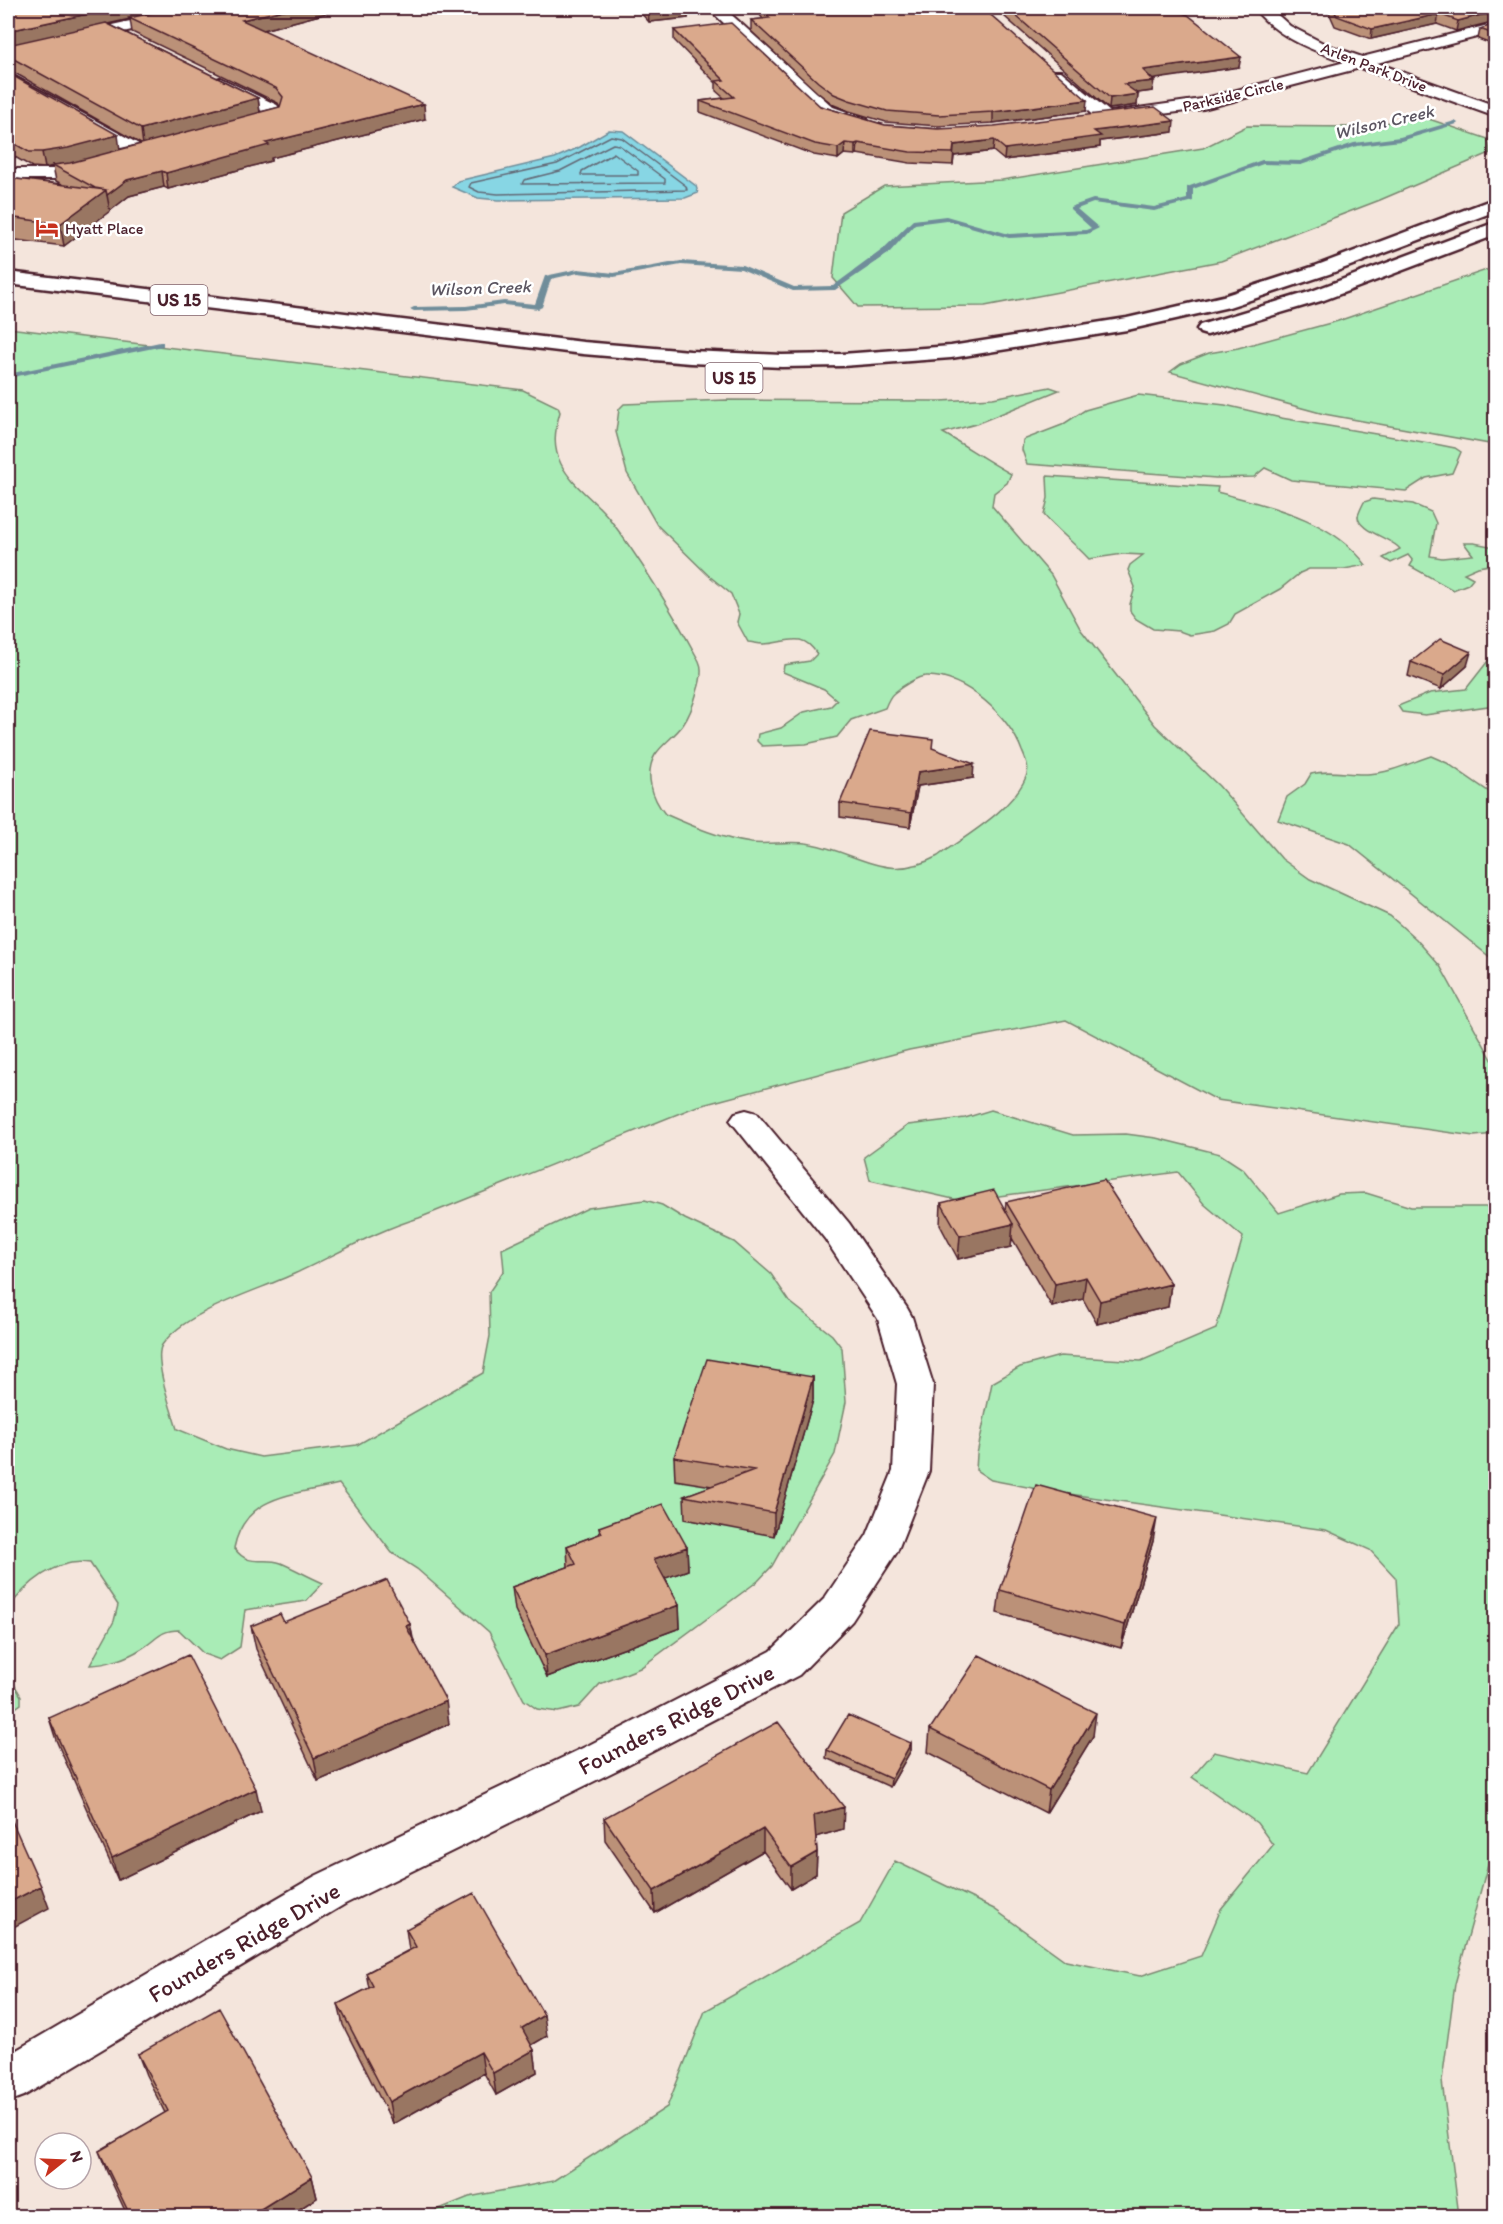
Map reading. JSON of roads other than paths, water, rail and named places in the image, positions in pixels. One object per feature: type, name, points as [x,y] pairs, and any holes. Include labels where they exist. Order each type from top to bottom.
[{"type":"highway","name":"US 15","points":[[8,278],[583,348],[690,357],[782,361],[842,360],[951,352],[1127,324],[1229,301],[1322,270],[1496,204]]},
{"type":"highway","points":[[1192,332],[1260,316],[1357,282],[1496,228]]},
{"type":"highway","points":[[559,365],[604,370]]},
{"type":"highway","name":"US 15","points":[[706,378],[849,379],[960,371]]},
{"type":"street","points":[[8,53],[207,8]]},
{"type":"street","points":[[716,8],[827,111],[874,126]]},
{"type":"street","name":"Arlen Park Drive","points":[[1262,8],[1274,21],[1293,34],[1361,63],[1496,112]]},
{"type":"street","name":"Parkside Circle","points":[[1077,120],[1203,105],[1496,27]]},
{"type":"street","points":[[111,30],[138,43]]},
{"type":"street","points":[[23,36],[41,45]]},
{"type":"street","points":[[1042,62],[1104,116]]},
{"type":"street","points":[[200,74],[275,113],[270,119],[230,130]]},
{"type":"street","points":[[8,78],[147,151],[58,174],[8,174]]},
{"type":"street","name":"Founders Ridge Drive","points":[[8,2080],[330,1890],[604,1757],[785,1663],[838,1610],[884,1541],[911,1471],[915,1384],[896,1317],[837,1231],[746,1119]]},
{"type":"water","points":[[609,130],[623,131],[696,186],[698,193],[685,198],[498,200],[478,198],[452,187],[458,181],[555,158]]},
{"type":"waterway","name":"Wilson Creek","points":[[414,309],[466,308],[504,303],[538,307],[548,278],[578,271],[614,275],[681,263],[742,267],[793,289],[835,288],[885,252],[913,222],[946,218],[1009,236],[1087,232],[1096,228],[1072,208],[1093,201],[1154,209],[1191,200],[1189,188],[1262,162],[1301,163],[1356,144],[1401,139],[1455,123]]},
{"type":"waterway","name":"Wilson Creek","points":[[8,376],[160,344]]},
{"type":"place","name":"Hyatt Place","points":[[47,228]]}]
